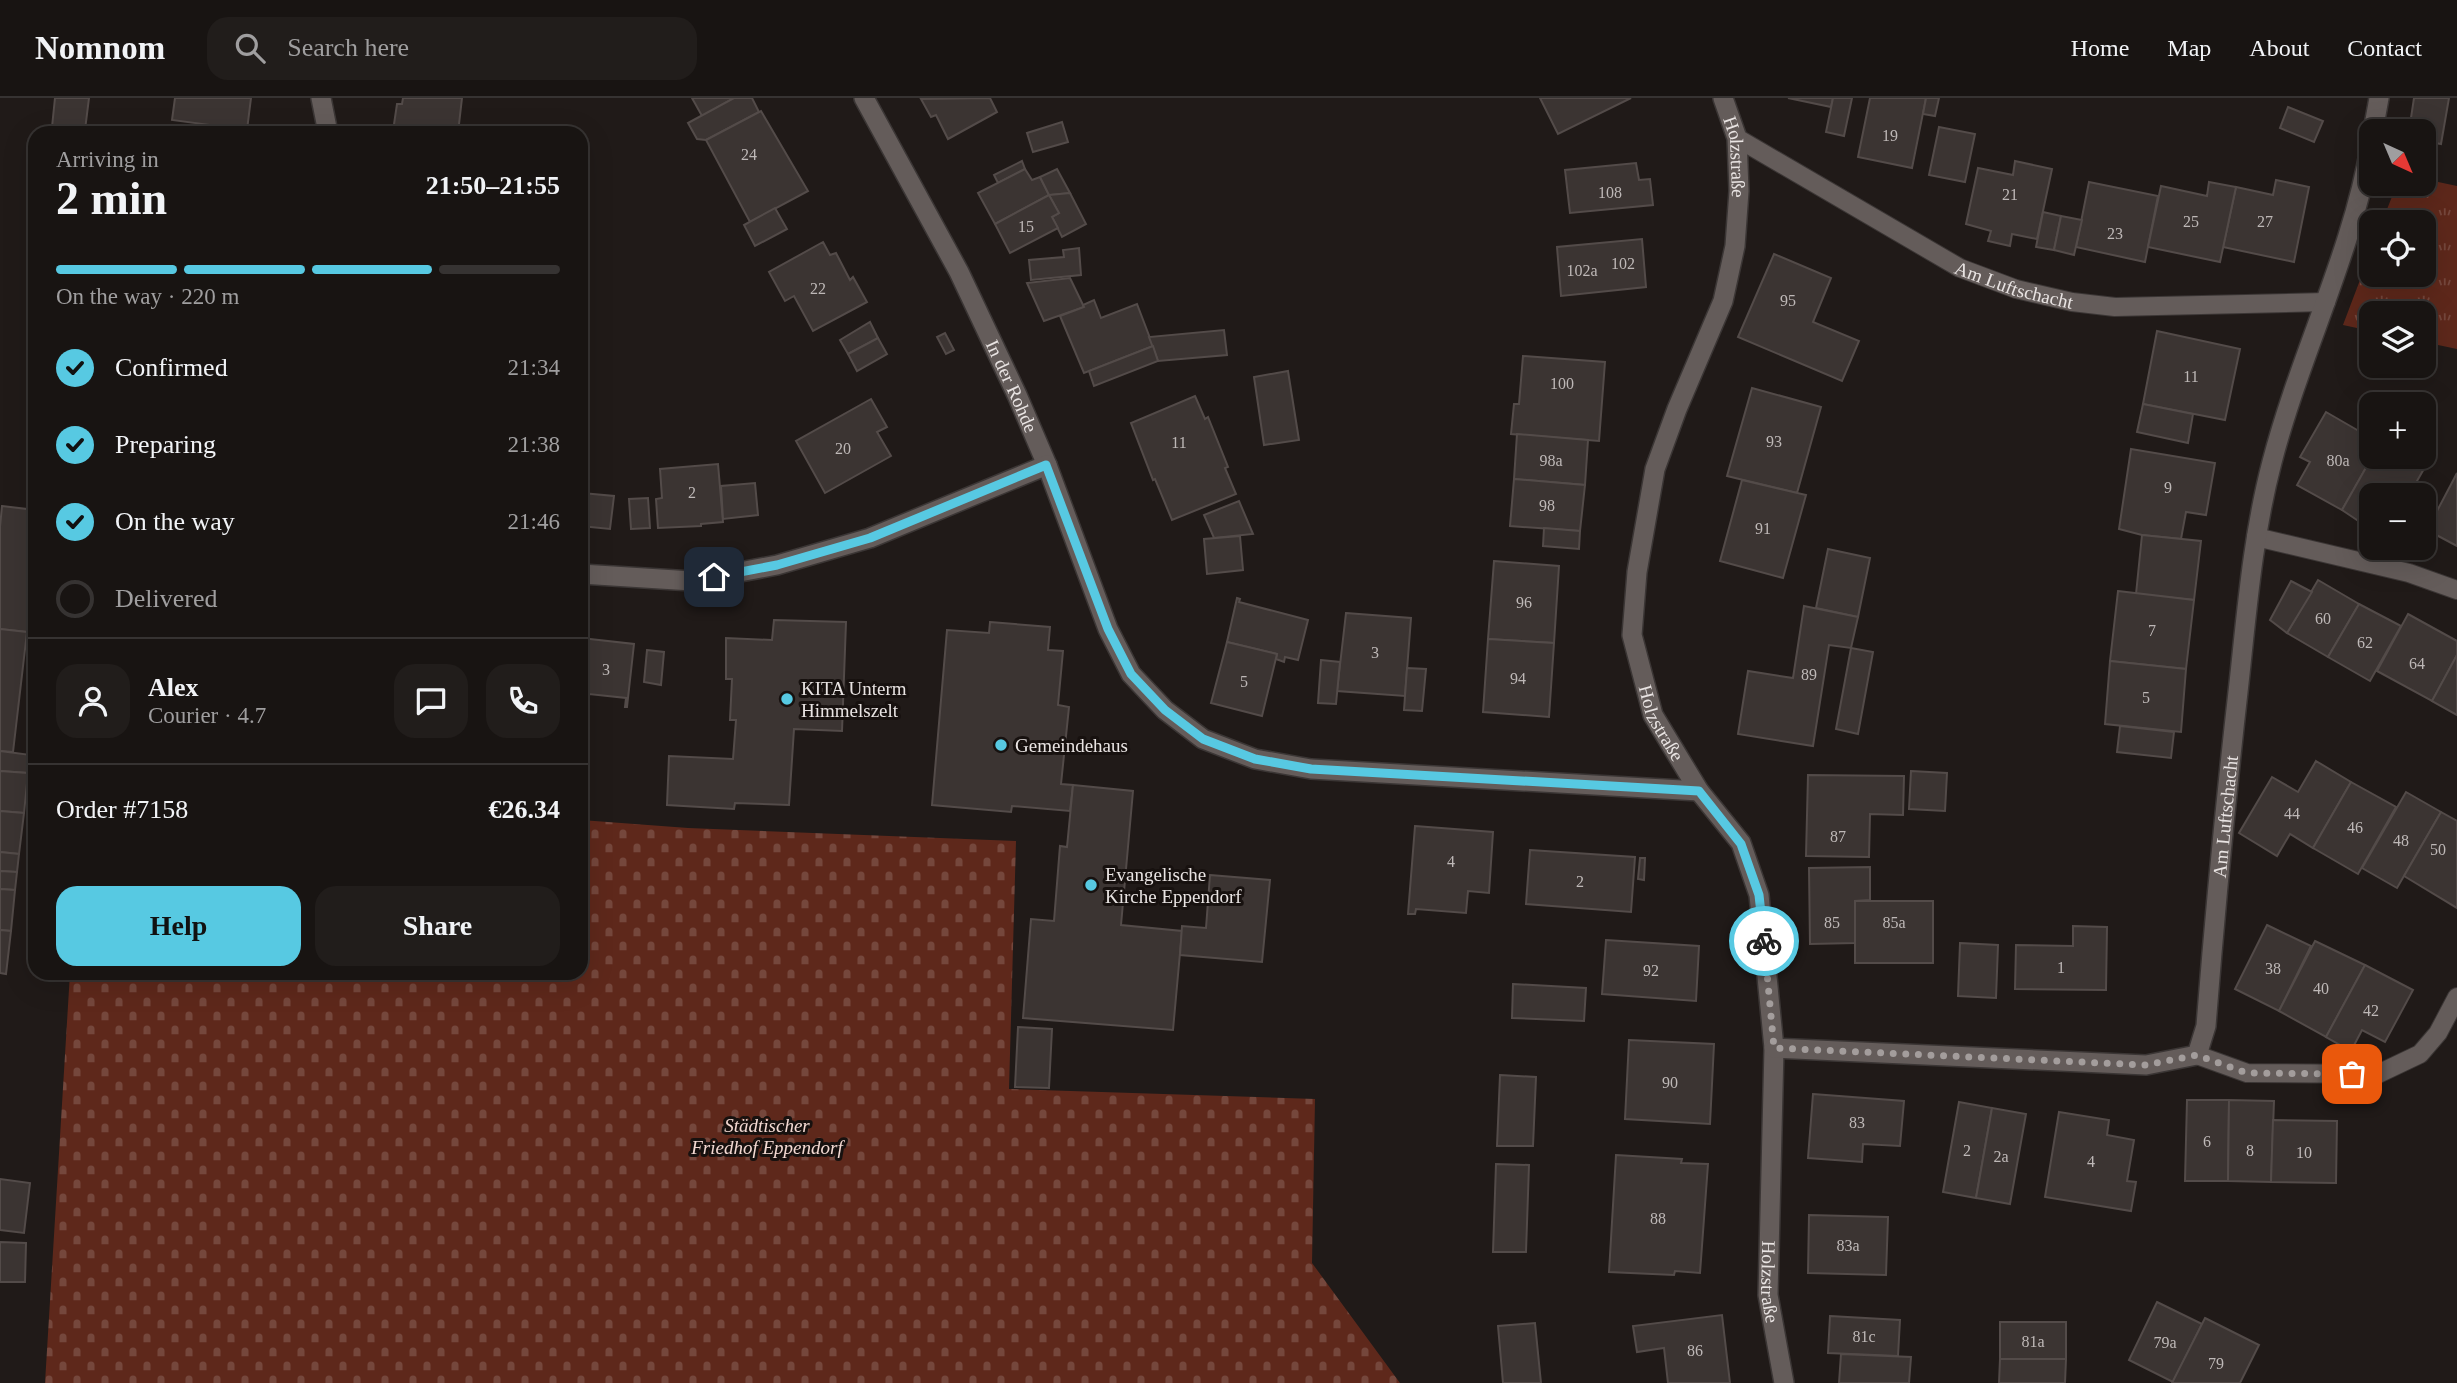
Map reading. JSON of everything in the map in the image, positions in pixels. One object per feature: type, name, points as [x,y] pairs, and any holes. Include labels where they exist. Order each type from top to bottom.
[{"type":"street","points":[[321,98],[327,126]]},
{"type":"street","name":"In der Rohde","points":[[864,98],[959,272],[1046,465],[1108,629],[1131,674],[1165,710],[1203,739],[1255,759],[1311,769],[1699,791]]},
{"type":"street","name":"Holzstraße","points":[[1723,98],[1737,138],[1739,191],[1735,246],[1723,301],[1677,409],[1655,469],[1637,572],[1632,635],[1653,715],[1699,791],[1741,844],[1759,895],[1774,1048],[1768,1295],[1784,1383]]},
{"type":"street","points":[[2375,119],[2379,98]]},
{"type":"street","name":"Am Luftschacht","points":[[2197,1055],[2206,1026],[2221,841],[2256,537],[2284,419],[2360,196]]},
{"type":"street","points":[[588,574],[692,581],[777,565],[870,538],[1046,465]]},
{"type":"street","points":[[1774,1048],[2146,1065],[2197,1055]]},
{"type":"lane","name":"Am Luftschacht","points":[[1737,138],[1960,268],[2016,289],[2072,302],[2115,307],[2326,302]]},
{"type":"lane","points":[[2256,537],[2409,573],[2457,590]]},
{"type":"lane","points":[[2197,1055],[2247,1073],[2378,1074],[2420,1054],[2438,1032],[2457,997]]},
{"type":"green space","points":[[2436,182],[2457,186],[2457,349],[2436,345],[2436,301],[2359,301],[2359,328],[2343,325],[2359,283],[2359,287],[2436,287],[2436,210],[2387,210],[2392,196],[2436,196]]},
{"type":"green space","name":"Städtischer Friedhof Eppendorf","points":[[588,821],[688,828],[1016,841],[1009,1089],[1315,1099],[1312,1263],[1400,1383],[45,1383],[70,980],[588,980]]},
{"type":"building","points":[[55,98],[89,98],[86,126],[52,126]]},
{"type":"building","points":[[175,98],[251,98],[248,126],[217,126],[172,120]]},
{"type":"building","points":[[403,98],[462,98],[459,126],[394,126],[397,104],[402,104]]},
{"type":"building","points":[[692,98],[734,98],[702,116]]},
{"type":"building","points":[[734,98],[752,98],[759,112],[706,140],[697,139],[688,123]]},
{"type":"building","points":[[990,98],[997,112],[948,139],[936,115],[931,117],[921,99]]},
{"type":"building","points":[[1540,98],[1631,98],[1558,134]]},
{"type":"building","points":[[1788,98],[1833,98],[1831,107]]},
{"type":"building","points":[[1833,98],[1852,98],[1844,136],[1826,132]]},
{"type":"building","points":[[1870,98],[1926,98],[1912,168],[1858,157]]},
{"type":"building","points":[[1926,98],[1939,98],[1935,116],[1923,114]]},
{"type":"building","points":[[2414,98],[2449,98],[2441,144],[2436,143],[2436,119],[2411,119]]},
{"type":"building","points":[[2288,107],[2323,121],[2314,142],[2280,128]]},
{"type":"building","points":[[761,111],[808,191],[750,222],[706,140]]},
{"type":"building","points":[[1062,122],[1068,142],[1033,152],[1027,133]]},
{"type":"building","points":[[1939,127],[1975,134],[1965,182],[1929,175]]},
{"type":"building","points":[[1022,161],[1025,169],[998,183],[994,175]]},
{"type":"building","points":[[2015,161],[2052,169],[2037,239],[2012,234],[2010,246],[1988,241],[1991,231],[1966,224],[1978,168],[2013,175]]},
{"type":"building","points":[[1636,163],[1639,180],[1650,179],[1653,205],[1570,213],[1565,170]]},
{"type":"building","points":[[1025,169],[1032,180],[1040,177],[1049,195],[995,224],[978,193]]},
{"type":"building","points":[[1057,169],[1070,193],[1049,195],[1040,177]]},
{"type":"building","points":[[2276,180],[2309,187],[2294,262],[2223,247],[2236,187],[2273,195]]},
{"type":"building","points":[[2089,182],[2158,196],[2145,262],[2076,247]]},
{"type":"building","points":[[2209,182],[2236,187],[2220,262],[2148,247],[2161,186],[2207,196]]},
{"type":"building","points":[[1070,193],[1086,224],[1062,237],[1052,217],[1059,213],[1049,195]]},
{"type":"building","points":[[1049,195],[1059,213],[1052,217],[1058,228],[1010,253],[995,224]]},
{"type":"building","points":[[775,208],[787,229],[755,246],[744,225]]},
{"type":"building","points":[[2043,212],[2061,216],[2054,250],[2036,247]]},
{"type":"building","points":[[2061,216],[2082,220],[2074,255],[2054,250]]},
{"type":"building","points":[[1642,239],[1646,287],[1561,296],[1557,247]]},
{"type":"building","points":[[823,242],[830,255],[836,253],[850,280],[853,277],[867,302],[813,331],[794,296],[785,301],[769,272]]},
{"type":"building","points":[[1079,248],[1081,275],[1031,280],[1029,260],[1064,257],[1063,250]]},
{"type":"building","points":[[1774,254],[1831,278],[1813,322],[1859,341],[1842,381],[1738,337]]},
{"type":"building","points":[[1070,278],[1084,307],[1044,321],[1027,283]]},
{"type":"building","points":[[1094,300],[1101,318],[1137,304],[1153,346],[1084,373],[1060,316]]},
{"type":"building","points":[[870,322],[878,338],[848,354],[840,340]]},
{"type":"building","points":[[1224,330],[1227,355],[1158,361],[1149,337]]},
{"type":"building","points":[[2157,331],[2240,349],[2225,420],[2143,404]]},
{"type":"building","points":[[945,333],[954,350],[946,354],[937,337]]},
{"type":"building","points":[[878,338],[887,354],[857,371],[848,354]]},
{"type":"building","points":[[1153,346],[1158,361],[1094,386],[1089,371]]},
{"type":"building","points":[[1523,356],[1605,362],[1599,441],[1511,434],[1514,404],[1519,404]]},
{"type":"building","points":[[1288,371],[1299,440],[1264,445],[1254,377]]},
{"type":"building","points":[[1752,388],[1821,407],[1797,493],[1727,476]]},
{"type":"building","points":[[1195,396],[1205,419],[1208,417],[1236,494],[1172,520],[1131,423]]},
{"type":"building","points":[[871,399],[887,427],[877,432],[891,456],[825,493],[796,441]]},
{"type":"building","points":[[2143,404],[2193,414],[2188,443],[2137,432]]},
{"type":"building","points":[[2326,412],[2359,431],[2359,469],[2365,469],[2342,510],[2297,485],[2310,462],[2300,457]]},
{"type":"building","points":[[1517,434],[1588,440],[1585,485],[1514,479]]},
{"type":"building","points":[[2131,449],[2215,463],[2206,515],[2186,512],[2181,539],[2142,535],[2119,529]]},
{"type":"building","points":[[718,464],[723,522],[658,528],[656,499],[662,498],[660,469]]},
{"type":"building","points":[[2365,469],[2424,469],[2416,483],[2359,483],[2359,521],[2342,510]]},
{"type":"building","points":[[2457,473],[2457,546],[2436,535],[2436,513]]},
{"type":"building","points":[[1514,479],[1585,485],[1580,531],[1510,526]]},
{"type":"building","points":[[1742,480],[1806,495],[1783,578],[1720,561]]},
{"type":"building","points":[[755,483],[758,515],[723,519],[721,486]]},
{"type":"building","points":[[588,494],[614,496],[610,529],[588,527]]},
{"type":"building","points":[[648,498],[650,528],[631,529],[629,499]]},
{"type":"building","points":[[1239,501],[1253,534],[1214,538],[1204,515]]},
{"type":"building","points":[[2,506],[28,509],[27,632],[0,629]]},
{"type":"building","points":[[1544,528],[1580,531],[1579,549],[1543,546]]},
{"type":"building","points":[[2142,535],[2201,541],[2194,600],[2136,594]]},
{"type":"building","points":[[1240,536],[1243,570],[1207,574],[1204,539]]},
{"type":"building","points":[[1828,549],[1870,558],[1858,617],[1816,608]]},
{"type":"building","points":[[1494,561],[1559,566],[1554,643],[1488,639]]},
{"type":"building","points":[[2318,580],[2359,604],[2328,657],[2287,633]]},
{"type":"building","points":[[2291,581],[2312,592],[2287,633],[2270,620]]},
{"type":"building","points":[[2118,591],[2194,600],[2186,669],[2110,661]]},
{"type":"building","points":[[1237,598],[1240,599],[1239,602],[1308,620],[1298,660],[1285,657],[1284,662],[1276,659],[1277,654],[1227,642]]},
{"type":"building","points":[[2359,604],[2401,626],[2370,681],[2328,657]]},
{"type":"building","points":[[1804,606],[1858,617],[1851,648],[1829,645],[1813,746],[1738,734],[1748,671],[1793,678]]},
{"type":"building","points":[[1346,613],[1411,618],[1405,696],[1337,691]]},
{"type":"building","points":[[2408,614],[2457,641],[2457,655],[2432,701],[2377,671]]},
{"type":"building","name":"KITA Unterm Himmelszelt","points":[[774,620],[846,622],[842,731],[794,729],[789,805],[735,803],[734,809],[667,805],[669,756],[733,759],[736,720],[730,720],[732,679],[726,679],[726,638],[772,640]]},
{"type":"building","name":"Gemeindehaus","points":[[990,622],[1050,627],[1048,650],[1063,651],[1058,705],[1069,707],[1061,784],[1073,785],[1070,811],[1012,806],[1011,812],[932,805],[947,630],[989,633]]},
{"type":"building","points":[[0,629],[27,632],[13,752],[0,751]]},
{"type":"building","points":[[588,639],[634,644],[627,707],[626,698],[589,694],[588,703]]},
{"type":"building","points":[[1488,639],[1554,643],[1549,717],[1483,712]]},
{"type":"building","points":[[1227,642],[1277,654],[1262,716],[1211,703]]},
{"type":"building","points":[[1851,648],[1873,652],[1858,734],[1836,729]]},
{"type":"building","points":[[647,650],[664,652],[661,685],[644,682]]},
{"type":"building","points":[[2457,655],[2457,715],[2432,701]]},
{"type":"building","points":[[1321,660],[1340,662],[1336,704],[1318,703]]},
{"type":"building","points":[[2110,661],[2186,669],[2181,732],[2105,724]]},
{"type":"building","points":[[1407,668],[1426,669],[1422,711],[1404,710]]},
{"type":"building","points":[[2120,726],[2174,732],[2171,758],[2117,752]]},
{"type":"building","points":[[0,751],[28,755],[28,773],[0,771]]},
{"type":"building","points":[[2316,761],[2351,782],[2313,848],[2290,834],[2277,856],[2239,833],[2272,777],[2298,792]]},
{"type":"building","points":[[0,771],[28,773],[24,813],[0,811]]},
{"type":"building","points":[[1911,771],[1947,773],[1945,811],[1909,809]]},
{"type":"building","points":[[1808,775],[1904,776],[1903,815],[1870,814],[1869,857],[1806,856]]},
{"type":"building","points":[[2351,782],[2396,807],[2358,874],[2313,848]]},
{"type":"building","name":"Evangelische Kirche Eppendorf","points":[[1073,785],[1133,791],[1121,925],[1182,931],[1173,1030],[1023,1018],[1031,919],[1054,921],[1060,846],[1067,847]]},
{"type":"building","points":[[2406,792],[2441,812],[2397,888],[2362,868]]},
{"type":"building","points":[[0,811],[24,813],[19,854],[0,852]]},
{"type":"building","points":[[2441,812],[2457,821],[2457,908],[2404,876]]},
{"type":"building","points":[[1415,826],[1493,832],[1489,893],[1468,891],[1466,913],[1416,909],[1415,914],[1408,914]]},
{"type":"building","points":[[1530,850],[1635,857],[1631,912],[1526,904]]},
{"type":"building","points":[[0,852],[19,854],[17,872],[0,871]]},
{"type":"building","points":[[1640,858],[1645,858],[1644,880],[1638,879]]},
{"type":"building","points":[[1870,867],[1870,900],[1855,901],[1855,943],[1810,944],[1809,868]]},
{"type":"building","points":[[0,871],[17,872],[15,890],[0,889]]},
{"type":"building","points":[[1210,875],[1270,880],[1262,962],[1180,955],[1182,926],[1206,928]]},
{"type":"building","points":[[0,889],[15,890],[11,931],[0,930]]},
{"type":"building","points":[[1855,901],[1933,901],[1933,963],[1855,963]]},
{"type":"building","points":[[2267,925],[2311,946],[2279,1011],[2235,989]]},
{"type":"building","points":[[2073,926],[2107,927],[2106,990],[2015,989],[2016,945],[2073,946]]},
{"type":"building","points":[[0,930],[11,931],[6,974],[0,973]]},
{"type":"building","points":[[1606,940],[1699,946],[1696,1001],[1602,994]]},
{"type":"building","points":[[2315,941],[2365,965],[2326,1037],[2279,1011]]},
{"type":"building","points":[[1960,943],[1998,945],[1996,998],[1958,996]]},
{"type":"building","points":[[2365,965],[2413,990],[2385,1042],[2362,1030],[2351,1051],[2326,1037]]},
{"type":"building","points":[[1513,984],[1586,988],[1584,1021],[1512,1018]]},
{"type":"building","points":[[1018,1027],[1052,1029],[1049,1088],[1015,1087]]},
{"type":"building","points":[[1629,1040],[1714,1044],[1710,1124],[1625,1119]]},
{"type":"building","points":[[1500,1075],[1536,1077],[1533,1146],[1497,1146]]},
{"type":"building","points":[[1813,1094],[1904,1101],[1900,1146],[1863,1144],[1862,1162],[1808,1158]]},
{"type":"building","points":[[2187,1100],[2229,1100],[2228,1181],[2185,1181]]},
{"type":"building","points":[[2229,1100],[2274,1101],[2271,1182],[2228,1181]]},
{"type":"building","points":[[1959,1102],[1992,1108],[1976,1198],[1943,1192]]},
{"type":"building","points":[[1992,1108],[2026,1114],[2010,1204],[1976,1198]]},
{"type":"building","points":[[2059,1112],[2109,1120],[2107,1135],[2134,1140],[2127,1181],[2136,1182],[2131,1211],[2045,1197]]},
{"type":"building","points":[[2273,1120],[2337,1121],[2336,1183],[2271,1182]]},
{"type":"building","points":[[1616,1155],[1682,1159],[1681,1163],[1708,1164],[1700,1273],[1675,1271],[1674,1275],[1609,1272]]},
{"type":"building","points":[[1496,1164],[1529,1165],[1526,1252],[1493,1252]]},
{"type":"building","points":[[0,1179],[30,1183],[24,1233],[0,1230]]},
{"type":"building","points":[[1809,1215],[1888,1217],[1886,1275],[1808,1273]]},
{"type":"building","points":[[0,1242],[26,1243],[25,1282],[0,1282]]},
{"type":"building","points":[[2157,1302],[2202,1324],[2173,1382],[2129,1360]]},
{"type":"building","points":[[1722,1315],[1730,1383],[1668,1383],[1664,1348],[1637,1352],[1633,1326]]},
{"type":"building","points":[[1830,1316],[1900,1320],[1898,1356],[1828,1353]]},
{"type":"building","points":[[2205,1318],[2259,1345],[2240,1383],[2172,1383]]},
{"type":"building","points":[[2000,1322],[2066,1322],[2066,1359],[2000,1359]]},
{"type":"building","points":[[1535,1323],[1541,1383],[1503,1383],[1498,1326]]},
{"type":"building","points":[[1841,1354],[1911,1357],[1909,1383],[1839,1383]]},
{"type":"building","points":[[2000,1359],[2066,1359],[2065,1383],[1999,1383]]},
{"type":"way so far","points":[[1764,941],[1774,1048],[2146,1065],[2197,1055],[2247,1073],[2352,1074]]},
{"type":"place","name":"KITA Unterm Himmelszelt","points":[[787,699]]},
{"type":"place","name":"Gemeindehaus","points":[[1001,745]]},
{"type":"place","name":"Evangelische Kirche Eppendorf","points":[[1091,885]]},
{"type":"route","points":[[714,577],[777,565],[870,538],[1046,465],[1108,629],[1131,674],[1165,710],[1203,739],[1255,759],[1311,769],[1699,791],[1741,844],[1759,895],[1764,941]]}]
